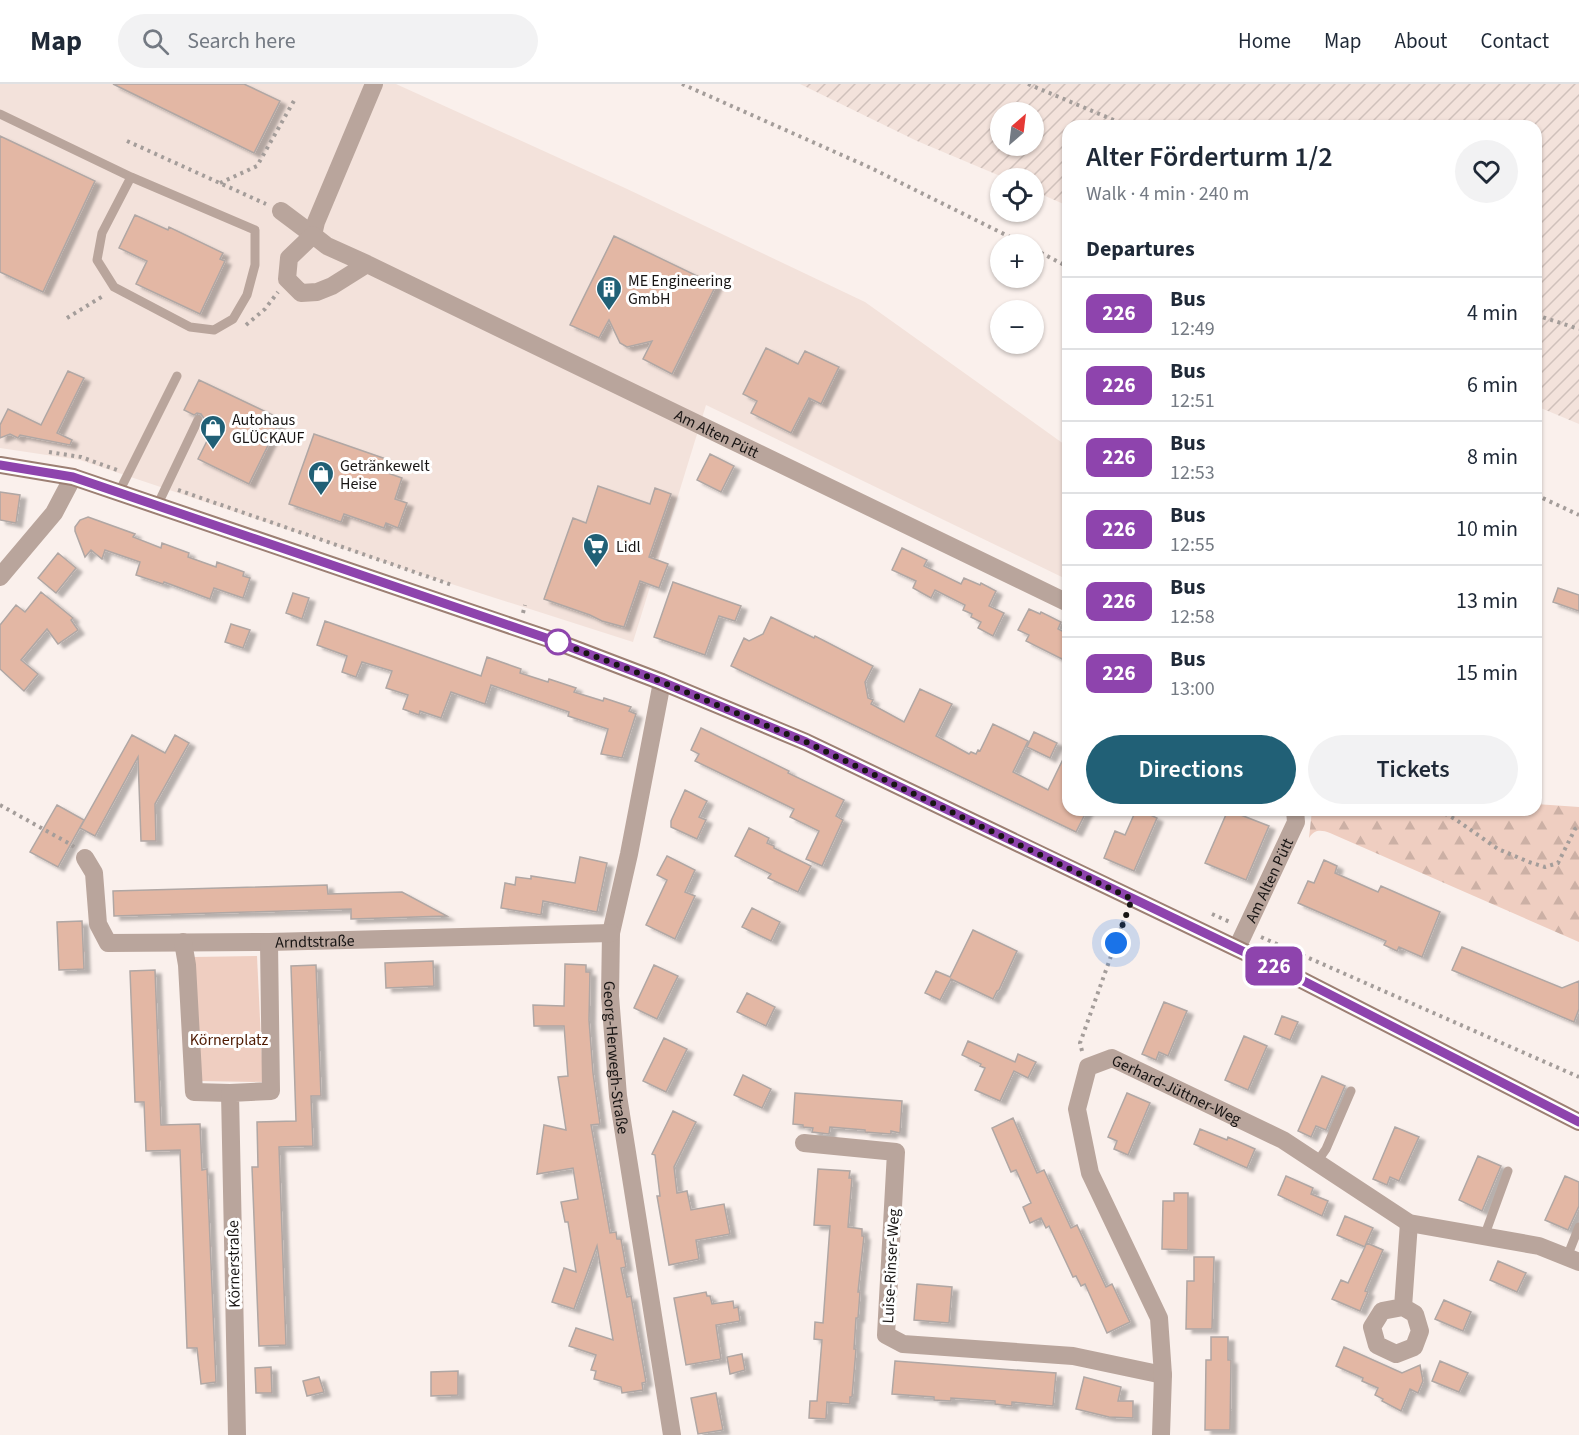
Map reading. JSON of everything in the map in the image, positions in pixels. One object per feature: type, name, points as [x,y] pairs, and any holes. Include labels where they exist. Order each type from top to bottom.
[{"type":"main road","points":[[0,465],[73,477],[119,492],[541,636],[662,682],[806,742],[1238,948],[1579,1122]]},
{"type":"street","points":[[367,264],[332,286],[317,292],[301,293],[287,279],[289,258],[313,235],[316,222],[374,84]]},
{"type":"street","name":"Am Alten Pütt","points":[[280,211],[327,246],[1062,600]]},
{"type":"street","points":[[0,577],[54,513],[73,477]]},
{"type":"street","name":"Georg-Herwegh-Straße","points":[[662,682],[629,854],[611,933],[610,996],[618,1096],[672,1435]]},
{"type":"street","name":"Am Alten Pütt","points":[[1238,948],[1296,822],[1296,816]]},
{"type":"street","name":"Arndtstraße","points":[[85,858],[94,873],[98,924],[108,943],[269,942],[611,933]]},
{"type":"street","points":[[183,942],[187,965],[194,1092],[230,1093],[271,1091],[269,942]]},
{"type":"street","name":"Gerhard-Jüttner-Weg","points":[[1161,1435],[1163,1376],[1159,1318],[1090,1173],[1077,1109],[1088,1067],[1112,1058],[1283,1140],[1409,1223],[1539,1246],[1573,1260]]},
{"type":"street","name":"Körnerstraße","points":[[230,1093],[237,1435]]},
{"type":"street","name":"Luise-Rinser-Weg","points":[[804,1143],[896,1152],[886,1335],[903,1344],[1073,1356],[1163,1376]]},
{"type":"street","points":[[1403,1306],[1409,1223]]},
{"type":"lane","points":[[0,114],[131,177],[255,230],[255,265],[247,295],[233,319],[214,330],[190,327],[114,287],[96,260],[102,233],[131,177]]},
{"type":"lane","points":[[119,492],[177,375]]},
{"type":"lane","points":[[157,506],[198,420]]},
{"type":"lane","points":[[1317,1162],[1326,1149],[1351,1091]]},
{"type":"lane","points":[[1484,1236],[1508,1171]]},
{"type":"lane","points":[[1573,1260],[1579,1227]]},
{"type":"path","points":[[682,84],[871,168],[1004,234]]},
{"type":"path","points":[[1028,84],[1114,120]]},
{"type":"path","points":[[219,183],[257,166],[295,99]]},
{"type":"path","points":[[127,141],[280,211]]},
{"type":"path","points":[[1044,254],[1062,264]]},
{"type":"path","points":[[1542,317],[1579,329]]},
{"type":"path","points":[[1542,498],[1579,515]]},
{"type":"path","points":[[0,805],[70,844],[85,858]]},
{"type":"path","points":[[1449,816],[1498,849],[1545,867],[1558,863],[1575,829],[1579,826]]},
{"type":"path","points":[[1088,1067],[1080,1043],[1132,899]]},
{"type":"shaded area","points":[[0,84],[396,84],[625,188],[865,302],[1062,443],[1062,577],[706,405],[633,642],[414,572],[80,460],[0,448]]},
{"type":"shaded area","points":[[800,84],[1579,84],[1579,424],[1542,409],[1542,120],[1062,120],[1062,203],[1044,195],[1044,168],[990,168],[990,172],[917,141]]},
{"type":"green space","points":[[1542,804],[1579,807],[1579,942],[1330,833],[1318,831],[1309,838],[1311,816],[1542,816]]},
{"type":"green space","name":"Körnerplatz","points":[[257,956],[263,1082],[199,1081],[193,957]]},
{"type":"building","points":[[113,84],[244,84],[280,101],[254,153]]},
{"type":"building","points":[[0,136],[95,181],[43,292],[0,272]]},
{"type":"building","points":[[135,215],[168,230],[169,227],[223,253],[220,259],[225,261],[200,314],[136,284],[147,261],[119,248]]},
{"type":"building","name":"ME Engineering GmbH","points":[[614,236],[716,285],[672,374],[643,359],[652,341],[627,347],[620,343],[609,320],[599,338],[570,325]]},
{"type":"building","points":[[766,348],[798,364],[805,351],[839,367],[821,404],[809,398],[791,433],[751,413],[757,401],[743,394]]},
{"type":"building","points":[[68,371],[84,378],[57,433],[72,440],[70,445],[20,435],[18,438],[10,434],[0,438],[0,425],[8,409],[41,425]]},
{"type":"building","points":[[199,380],[281,419],[249,484],[198,459],[215,425],[205,420],[201,414],[194,415],[184,410]]},
{"type":"building","points":[[314,434],[386,459],[382,471],[402,478],[395,499],[407,503],[398,528],[386,523],[384,528],[344,514],[341,522],[289,504]]},
{"type":"building","points":[[710,454],[734,466],[721,492],[697,480]]},
{"type":"building","points":[[598,486],[650,504],[655,488],[671,494],[649,557],[668,564],[659,588],[640,581],[624,627],[544,599],[573,518],[586,523]]},
{"type":"building","points":[[0,492],[20,495],[16,523],[0,520]]},
{"type":"building","points":[[88,517],[135,534],[133,537],[161,548],[162,543],[189,553],[188,557],[216,567],[217,562],[244,572],[243,576],[250,578],[243,598],[214,588],[210,599],[164,582],[163,584],[136,575],[140,562],[105,550],[102,559],[91,550],[85,557],[75,527],[80,520]]},
{"type":"building","points":[[902,548],[927,560],[924,566],[961,584],[964,578],[996,591],[989,606],[1004,613],[993,636],[978,628],[981,622],[963,610],[965,605],[935,590],[931,598],[913,588],[916,581],[892,570]]},
{"type":"building","points":[[58,553],[76,568],[56,593],[38,578]]},
{"type":"building","points":[[673,582],[741,606],[735,621],[719,616],[705,655],[654,637]]},
{"type":"building","points":[[1558,588],[1579,595],[1579,611],[1553,602]]},
{"type":"building","points":[[41,592],[73,618],[71,620],[78,630],[58,644],[47,629],[21,660],[38,674],[24,691],[0,669],[0,625],[16,605],[25,612]]},
{"type":"building","points":[[293,593],[309,598],[302,619],[286,613]]},
{"type":"building","points":[[1029,609],[1061,622],[1058,629],[1062,631],[1062,659],[1026,641],[1029,635],[1018,630]]},
{"type":"building","points":[[771,617],[814,638],[815,636],[873,666],[865,682],[868,698],[873,700],[871,704],[904,722],[920,689],[952,704],[936,736],[969,754],[971,752],[976,754],[978,750],[980,751],[993,724],[1028,741],[1013,772],[1048,790],[1062,761],[1062,816],[1084,816],[1076,832],[731,666],[744,638],[749,641],[763,634]]},
{"type":"building","points":[[325,621],[481,676],[487,657],[521,669],[520,673],[576,688],[574,692],[603,701],[604,698],[631,707],[629,711],[636,714],[622,758],[601,754],[608,729],[568,716],[569,712],[491,685],[485,704],[451,692],[441,718],[420,711],[419,715],[403,709],[408,695],[386,688],[392,671],[362,662],[356,677],[342,672],[347,656],[317,645]]},
{"type":"building","points":[[231,624],[250,630],[243,648],[225,642]]},
{"type":"building","points":[[701,728],[844,800],[836,816],[843,820],[822,866],[806,859],[819,831],[790,817],[794,809],[695,761],[699,754],[691,750]]},
{"type":"building","points":[[1034,732],[1057,743],[1050,758],[1027,747]]},
{"type":"building","points":[[132,735],[165,753],[175,735],[189,743],[155,804],[156,841],[141,841],[138,757],[95,836],[80,828]]},
{"type":"building","points":[[685,790],[707,801],[699,817],[706,820],[697,839],[671,827],[671,821]]},
{"type":"building","points":[[57,805],[84,820],[58,867],[30,852]]},
{"type":"building","points":[[1133,816],[1157,818],[1134,871],[1104,858],[1115,831],[1125,835]]},
{"type":"building","points":[[1225,816],[1243,816],[1269,826],[1246,880],[1205,863]]},
{"type":"building","points":[[749,828],[769,838],[767,843],[774,848],[811,866],[798,892],[768,878],[771,874],[735,856]]},
{"type":"building","points":[[667,856],[695,870],[685,892],[695,896],[675,939],[646,925],[667,880],[657,875]]},
{"type":"building","points":[[580,857],[607,863],[597,912],[543,901],[541,915],[501,908],[505,883],[515,885],[516,877],[531,879],[531,876],[575,883]]},
{"type":"building","points":[[1324,860],[1337,866],[1335,873],[1378,892],[1381,886],[1440,912],[1422,957],[1399,947],[1397,951],[1384,945],[1386,941],[1298,903],[1308,881],[1314,883]]},
{"type":"building","points":[[327,885],[328,894],[402,892],[447,916],[351,919],[351,909],[114,916],[113,891]]},
{"type":"building","points":[[752,908],[780,922],[771,941],[742,927]]},
{"type":"building","points":[[82,921],[84,969],[59,970],[57,922]]},
{"type":"building","points":[[973,930],[1017,951],[993,999],[951,979],[940,1000],[925,993],[936,971],[950,977]]},
{"type":"building","points":[[1462,947],[1562,988],[1579,981],[1579,1009],[1574,1022],[1452,970]]},
{"type":"building","points":[[433,961],[434,986],[386,988],[385,963]]},
{"type":"building","points":[[565,964],[586,965],[586,972],[590,972],[589,1020],[600,1124],[591,1125],[610,1233],[616,1232],[617,1239],[621,1239],[626,1267],[621,1268],[627,1297],[631,1296],[646,1382],[642,1383],[643,1390],[622,1393],[621,1387],[594,1379],[596,1371],[591,1370],[596,1355],[569,1346],[576,1328],[613,1340],[597,1246],[574,1309],[552,1302],[564,1268],[576,1272],[568,1222],[565,1222],[561,1202],[578,1199],[573,1168],[537,1174],[544,1125],[566,1130],[558,1077],[568,1076],[564,1026],[534,1026],[533,1005],[564,1006]]},
{"type":"building","points":[[316,965],[321,1096],[311,1096],[313,1146],[279,1147],[286,1345],[259,1346],[252,1167],[258,1167],[257,1122],[296,1121],[291,966]]},
{"type":"building","points":[[654,965],[678,976],[657,1019],[634,1008]]},
{"type":"building","points":[[155,970],[161,1125],[200,1124],[202,1170],[207,1169],[216,1382],[201,1384],[197,1348],[187,1348],[180,1150],[146,1151],[144,1102],[135,1102],[130,971]]},
{"type":"building","points":[[747,993],[775,1007],[766,1026],[737,1012]]},
{"type":"building","points":[[1164,1002],[1187,1011],[1168,1056],[1159,1052],[1156,1060],[1142,1054]]},
{"type":"building","points":[[1282,1016],[1298,1022],[1290,1040],[1275,1034]]},
{"type":"building","points":[[1244,1036],[1267,1046],[1248,1090],[1225,1080]]},
{"type":"building","points":[[664,1038],[687,1049],[666,1092],[643,1081]]},
{"type":"building","points":[[968,1041],[1015,1062],[1018,1054],[1036,1062],[1028,1078],[1014,1071],[1000,1101],[975,1090],[985,1068],[962,1055]]},
{"type":"building","points":[[743,1075],[771,1089],[762,1108],[734,1095]]},
{"type":"building","points":[[1322,1076],[1345,1086],[1326,1130],[1316,1126],[1311,1137],[1298,1131]]},
{"type":"building","points":[[795,1093],[902,1101],[900,1133],[865,1132],[865,1130],[830,1127],[829,1134],[812,1132],[813,1128],[793,1124]]},
{"type":"building","points":[[1127,1093],[1150,1103],[1128,1155],[1114,1149],[1117,1141],[1108,1137]]},
{"type":"building","points":[[673,1111],[696,1122],[674,1167],[677,1193],[687,1191],[691,1210],[724,1204],[730,1234],[696,1240],[699,1259],[669,1265],[657,1196],[660,1196],[655,1155],[652,1154]]},
{"type":"building","points":[[1013,1118],[1037,1173],[1044,1170],[1071,1228],[1077,1225],[1106,1287],[1112,1284],[1130,1322],[1107,1333],[1085,1284],[1081,1286],[1076,1276],[1073,1277],[1049,1226],[1046,1228],[1041,1218],[1030,1223],[1023,1207],[1031,1203],[1016,1170],[1011,1172],[992,1128]]},
{"type":"building","points":[[1395,1127],[1419,1137],[1399,1181],[1390,1177],[1387,1185],[1373,1179]]},
{"type":"building","points":[[1200,1129],[1227,1140],[1228,1137],[1255,1149],[1247,1168],[1194,1144]]},
{"type":"building","points":[[1478,1156],[1501,1166],[1482,1211],[1459,1200]]},
{"type":"building","points":[[818,1169],[850,1171],[849,1178],[852,1178],[848,1227],[862,1229],[862,1236],[864,1236],[858,1292],[860,1292],[858,1318],[856,1318],[852,1397],[850,1397],[850,1404],[827,1402],[826,1419],[809,1418],[810,1401],[817,1401],[822,1340],[814,1339],[815,1322],[823,1323],[830,1226],[814,1225]]},
{"type":"building","points":[[1286,1176],[1313,1188],[1311,1194],[1328,1201],[1322,1216],[1278,1195]]},
{"type":"building","points":[[1565,1176],[1579,1182],[1579,1206],[1568,1230],[1545,1220]]},
{"type":"building","points":[[1174,1193],[1188,1193],[1188,1250],[1162,1249],[1163,1201],[1174,1201]]},
{"type":"building","points":[[1345,1216],[1373,1228],[1365,1246],[1367,1243],[1383,1250],[1365,1291],[1368,1292],[1360,1311],[1332,1299],[1341,1280],[1348,1283],[1365,1247],[1337,1235]]},
{"type":"building","points":[[1194,1257],[1214,1257],[1212,1329],[1186,1329],[1187,1281],[1194,1281]]},
{"type":"building","points":[[1498,1261],[1526,1273],[1517,1292],[1490,1280]]},
{"type":"building","points":[[917,1284],[952,1287],[949,1323],[914,1320]]},
{"type":"building","points":[[706,1292],[712,1304],[733,1301],[734,1308],[738,1307],[740,1321],[716,1325],[721,1359],[686,1365],[674,1298]]},
{"type":"building","points":[[1444,1300],[1471,1312],[1463,1331],[1435,1319]]},
{"type":"building","points":[[1211,1337],[1228,1337],[1228,1360],[1231,1360],[1230,1430],[1205,1430],[1206,1360],[1211,1360]]},
{"type":"building","points":[[1344,1347],[1402,1373],[1420,1365],[1423,1381],[1418,1393],[1410,1389],[1401,1411],[1382,1401],[1383,1399],[1375,1395],[1378,1388],[1362,1381],[1363,1378],[1336,1366]]},
{"type":"building","points":[[742,1354],[745,1370],[730,1374],[727,1357]]},
{"type":"building","points":[[895,1361],[1056,1373],[1053,1406],[1012,1402],[1012,1406],[995,1404],[995,1401],[951,1398],[951,1401],[934,1400],[934,1397],[892,1394]]},
{"type":"building","points":[[1440,1361],[1468,1373],[1459,1392],[1432,1381]]},
{"type":"building","points":[[271,1367],[272,1393],[256,1393],[255,1368]]},
{"type":"building","points":[[458,1371],[458,1395],[431,1396],[431,1372]]},
{"type":"building","points":[[319,1377],[324,1392],[307,1396],[303,1381]]},
{"type":"building","points":[[1084,1377],[1121,1387],[1118,1401],[1133,1401],[1133,1418],[1109,1417],[1076,1409]]},
{"type":"building","points":[[716,1393],[723,1430],[698,1434],[691,1398]]},
{"type":"bus line","name":"226","points":[[0,465],[73,477],[552,640],[662,682],[806,742],[1269,963],[1579,1122]]},
{"type":"place","name":"ME Engineering GmbH","points":[[609,312]]},
{"type":"place","name":"Autohaus GLÜCKAUF","points":[[213,451]]},
{"type":"place","name":"Getränkewelt Heise","points":[[321,497]]},
{"type":"place","name":"Lidl","points":[[596,569]]},
{"type":"route","points":[[558,642],[552,640],[662,682],[806,742],[1132,899],[1116,943]]}]
